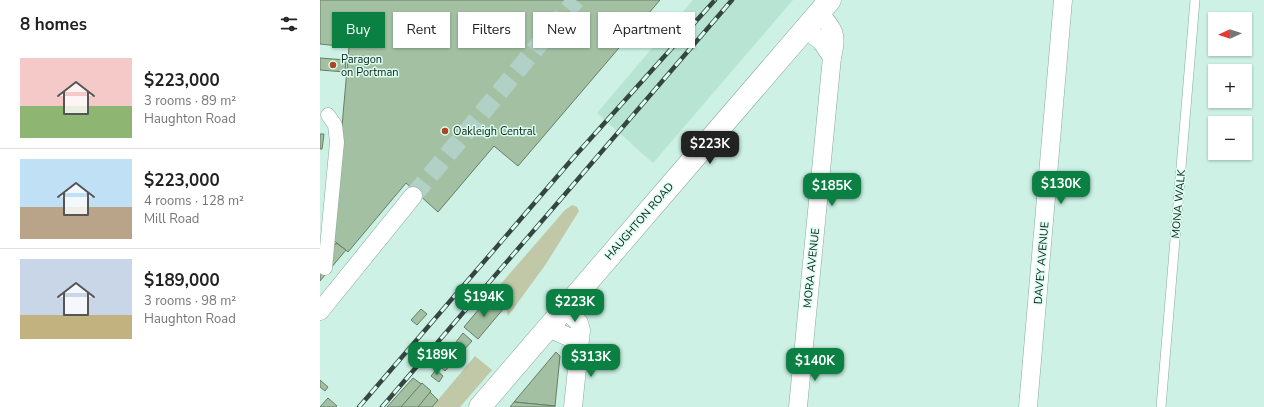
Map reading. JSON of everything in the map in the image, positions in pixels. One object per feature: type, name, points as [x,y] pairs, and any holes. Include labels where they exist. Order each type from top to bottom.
[{"type":"street","name":"DAVEY AVENUE","points":[[1028,407],[1063,0]]},
{"type":"street","name":"MORA AVENUE","points":[[798,407],[832,57],[821,41],[818,14]]},
{"type":"street","name":"HAUGHTON ROAD","points":[[480,407],[818,14]]},
{"type":"street","points":[[324,115],[343,116]]},
{"type":"street","points":[[324,115],[335,125],[337,142],[325,268]]},
{"type":"street","points":[[320,311],[413,196]]},
{"type":"street","points":[[565,308],[579,323],[581,330],[573,407]]},
{"type":"street","points":[[548,328],[571,338],[579,347]]},
{"type":"lane","name":"MONA WALK","points":[[1161,407],[1195,0]]},
{"type":"shaded area","points":[[693,0],[793,0],[653,163],[597,113],[652,48],[695,48],[695,12],[683,12]]},
{"type":"shaded area","points":[[572,205],[577,207],[579,211],[546,264],[508,316],[506,308],[492,294],[565,210]]},
{"type":"shaded area","points":[[475,356],[492,370],[460,407],[432,407]]},
{"type":"building","name":"Oakleigh Central","points":[[320,0],[660,0],[650,12],[598,12],[598,48],[619,48],[518,166],[494,146],[438,212],[406,183],[348,252],[332,239],[349,48],[385,48],[385,12],[332,12],[332,45],[320,44]]},
{"type":"building","name":"Paragon on Portman","points":[[320,58],[346,60],[345,72],[320,70]]},
{"type":"building","points":[[320,134],[324,134],[322,149],[320,149]]},
{"type":"building","points":[[336,243],[346,250],[320,281],[320,268]]},
{"type":"building","points":[[490,296],[504,308],[478,339],[464,327]]},
{"type":"building","points":[[421,309],[427,314],[417,325],[411,320]]},
{"type":"building","points":[[463,333],[472,341],[445,371],[438,365]]},
{"type":"building","points":[[556,352],[560,356],[555,406],[514,402]]},
{"type":"building","points":[[436,370],[443,376],[439,382],[431,376]]},
{"type":"building","points":[[413,378],[431,391],[430,392],[438,400],[432,407],[387,407]]},
{"type":"building","points":[[320,380],[328,387],[325,391],[320,387]]},
{"type":"building","points":[[422,383],[431,391],[418,407],[401,407]]},
{"type":"building","points":[[328,398],[337,406],[320,407]]},
{"type":"building","points":[[514,402],[555,406],[555,407],[510,407]]},
{"type":"tunnel","points":[[413,196],[576,0]]},
{"type":"railway","points":[[359,407],[574,157],[715,0]]},
{"type":"railway","points":[[382,407],[732,0]]},
{"type":"place","name":"Paragon on Portman","points":[[333,65]]},
{"type":"place","name":"Oakleigh Central","points":[[445,131]]}]
